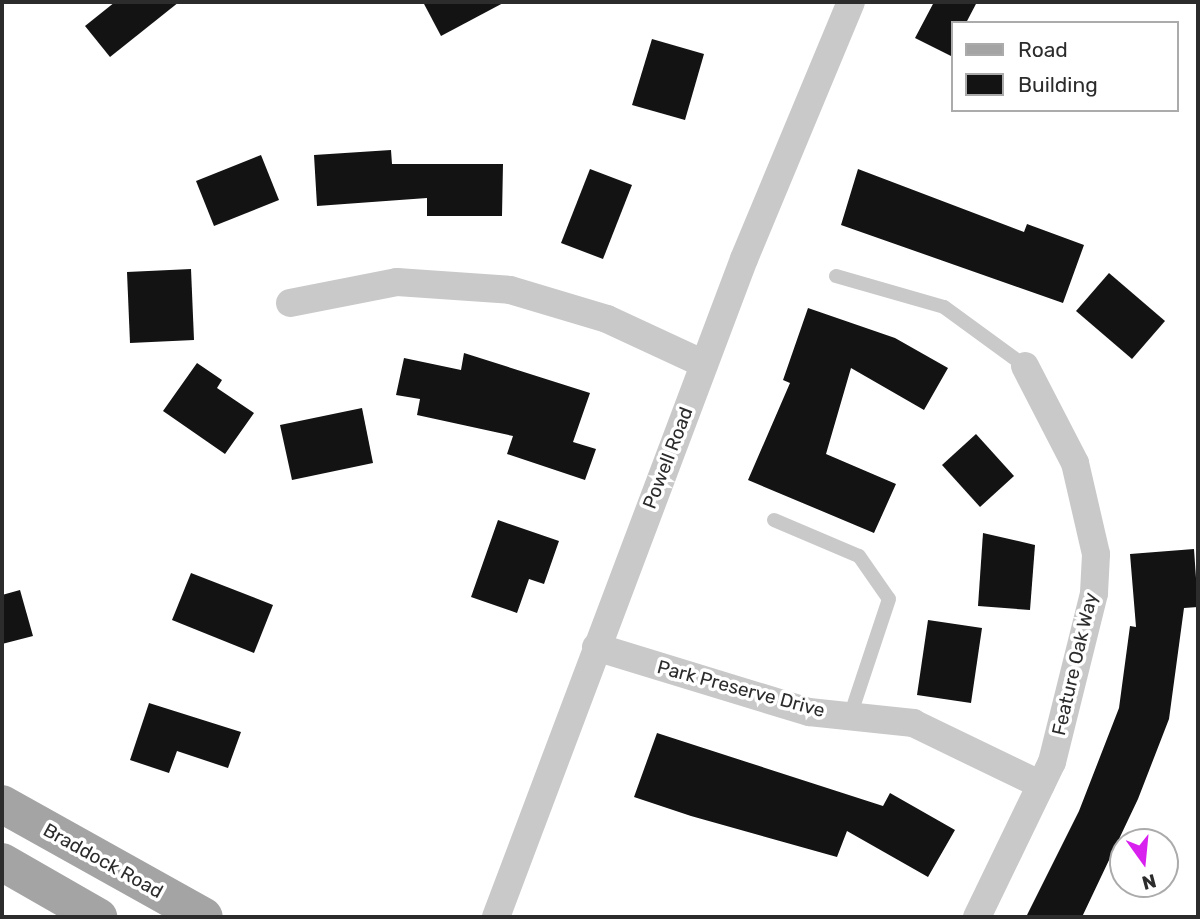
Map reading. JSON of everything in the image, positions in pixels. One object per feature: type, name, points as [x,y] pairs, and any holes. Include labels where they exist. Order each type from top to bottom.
[{"type":"main road","name":"Braddock Road","points":[[2,804],[204,917]]},
{"type":"main road","points":[[2,862],[98,917]]},
{"type":"street","name":"Powell Road","points":[[496,917],[704,364],[851,2]]},
{"type":"street","points":[[290,303],[397,282],[510,290],[607,319],[704,364]]},
{"type":"street","name":"Feature Oak Way","points":[[977,917],[1041,785],[1083,644],[1096,554],[1075,463],[1025,366]]},
{"type":"street","name":"Park Preserve Drive","points":[[596,647],[809,712],[913,723],[1041,785]]},
{"type":"lane","points":[[836,276],[944,307],[1025,366]]},
{"type":"lane","points":[[774,520],[859,556],[889,599],[849,716]]},
{"type":"building","points":[[115,2],[179,2],[110,57],[85,26]]},
{"type":"building","points":[[423,2],[505,2],[441,36]]},
{"type":"building","points":[[934,2],[977,2],[967,21],[951,21],[951,56],[915,38]]},
{"type":"building","points":[[652,39],[704,54],[685,120],[632,105]]},
{"type":"building","points":[[391,150],[392,164],[503,164],[502,216],[427,216],[427,198],[317,206],[314,155]]},
{"type":"building","points":[[261,155],[279,200],[214,226],[196,181]]},
{"type":"building","points":[[590,169],[632,185],[603,259],[561,243]]},
{"type":"building","points":[[858,169],[1024,232],[1027,224],[1084,245],[1063,303],[841,225]]},
{"type":"building","points":[[191,269],[194,340],[130,343],[127,272]]},
{"type":"building","points":[[1109,273],[1165,321],[1132,359],[1076,311]]},
{"type":"building","points":[[808,308],[895,338],[948,368],[924,410],[851,368],[826,454],[896,484],[874,533],[748,480],[790,383],[783,380]]},
{"type":"building","points":[[464,353],[590,393],[573,442],[596,449],[585,480],[507,454],[513,436],[417,415],[420,399],[396,395],[404,358],[461,370]]},
{"type":"building","points":[[197,363],[222,380],[217,388],[254,413],[225,454],[163,411]]},
{"type":"building","points":[[362,408],[373,463],[292,480],[280,425]]},
{"type":"building","points":[[976,434],[1014,476],[980,507],[942,465]]},
{"type":"building","points":[[498,520],[559,541],[544,584],[529,579],[517,613],[471,597]]},
{"type":"building","points":[[983,533],[1035,545],[1030,610],[978,606]]},
{"type":"building","points":[[1194,549],[1198,607],[1184,608],[1169,719],[1124,828],[1109,828],[1109,860],[1082,917],[1026,917],[1079,811],[1119,708],[1130,626],[1136,627],[1130,554]]},
{"type":"building","points":[[191,573],[273,605],[254,653],[172,620]]},
{"type":"building","points":[[20,590],[33,636],[2,644],[2,595]]},
{"type":"building","points":[[928,620],[982,628],[971,703],[917,695]]},
{"type":"building","points":[[149,703],[241,732],[228,768],[177,751],[169,773],[130,760]]},
{"type":"building","points":[[657,733],[883,806],[890,793],[955,830],[928,877],[847,831],[837,857],[691,816],[634,797]]}]
